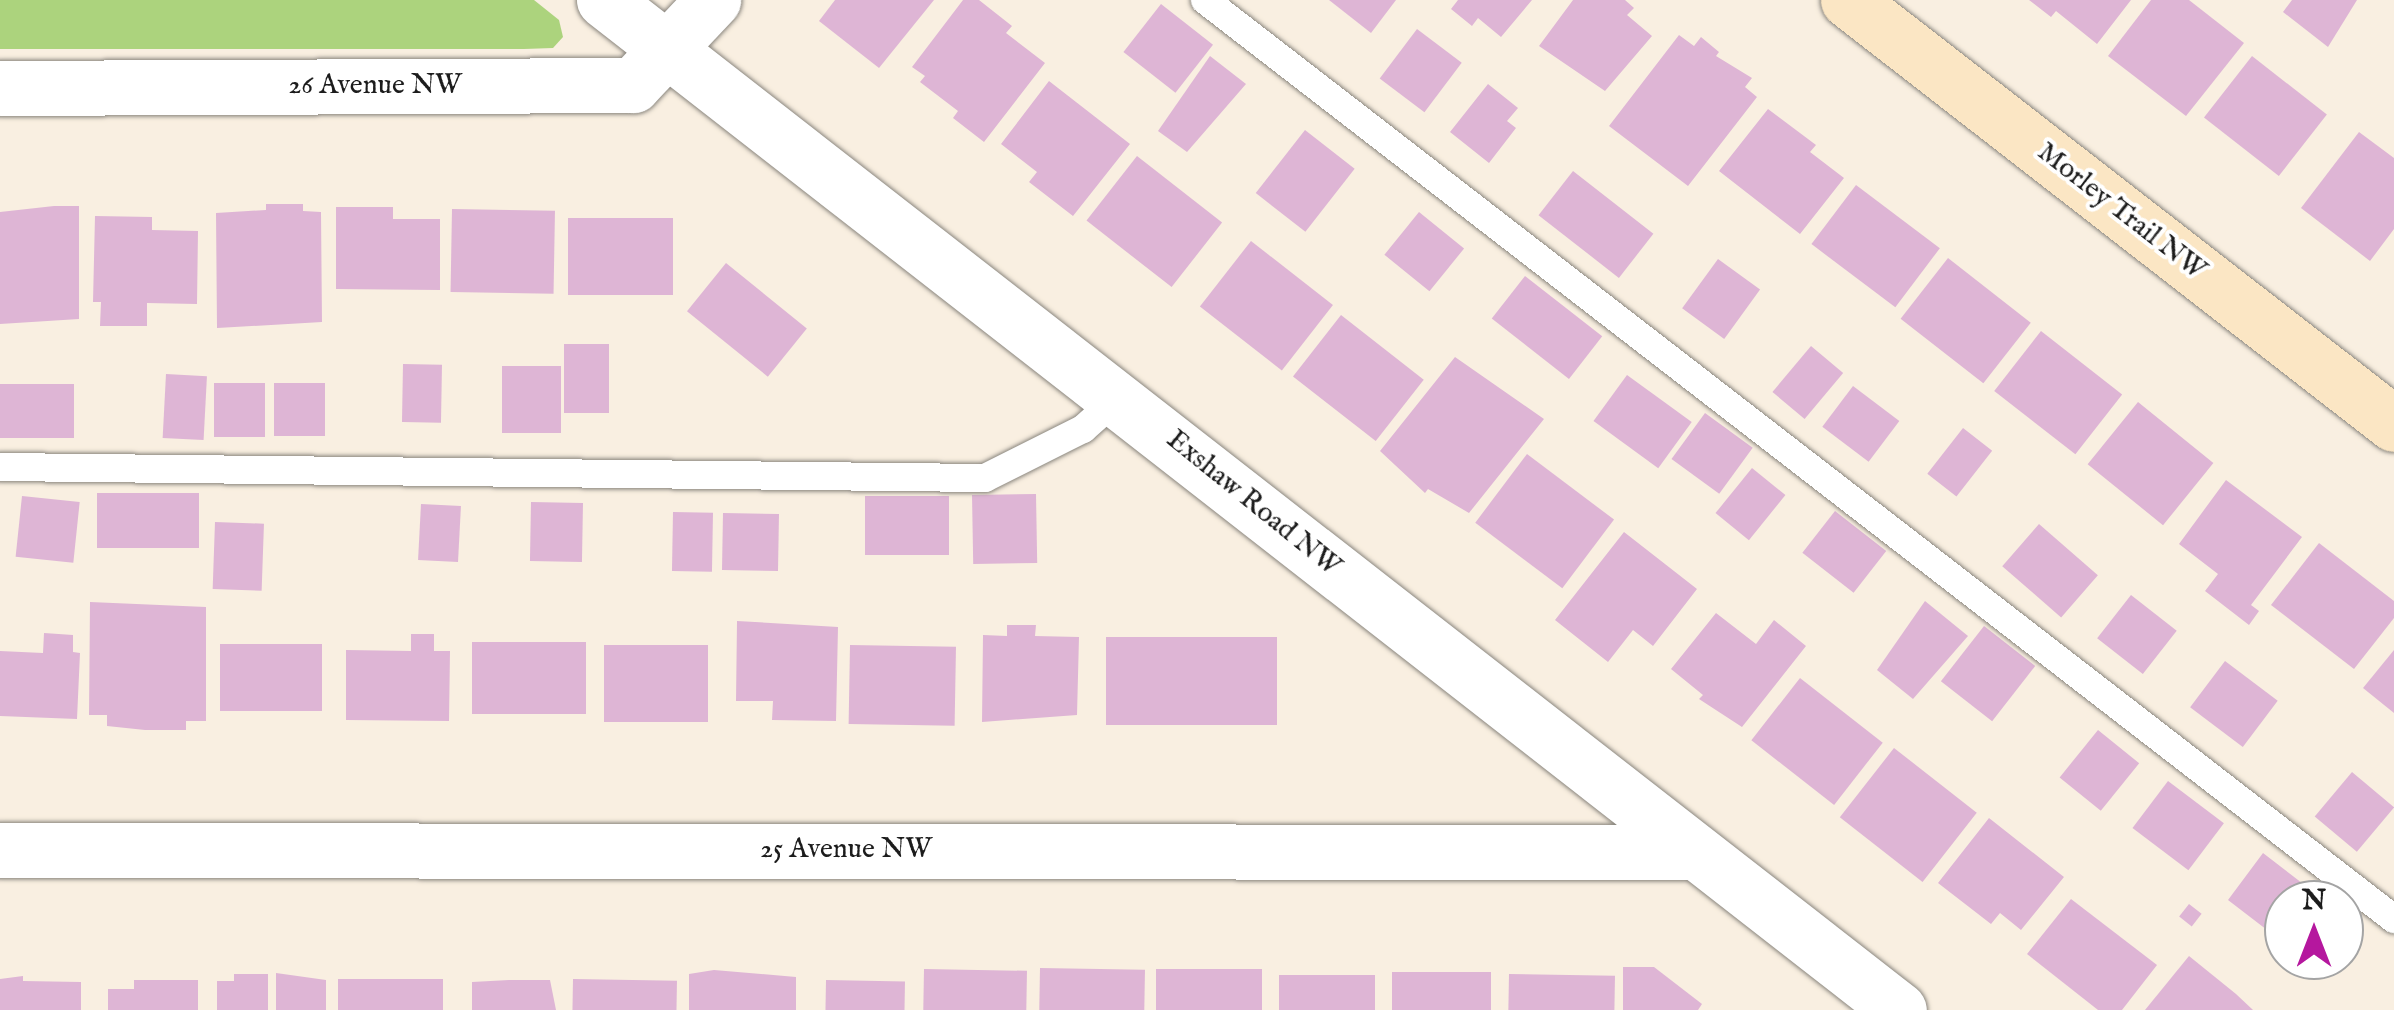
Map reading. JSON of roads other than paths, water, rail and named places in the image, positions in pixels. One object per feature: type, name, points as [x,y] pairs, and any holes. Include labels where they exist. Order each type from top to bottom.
[{"type":"street","name":"Exshaw Road NW","points":[[604,0],[1120,396],[1692,852],[1899,1010]]},
{"type":"street","name":"26 Avenue NW","points":[[0,88],[633,86],[672,51],[713,0]]},
{"type":"street","name":"Morley Trail NW","points":[[1848,0],[2394,424]]},
{"type":"street","name":"25 Avenue NW","points":[[0,850],[1692,852]]},
{"type":"lane","points":[[1205,0],[2394,920]]},
{"type":"lane","points":[[0,467],[986,478],[1083,429],[1120,396]]}]
